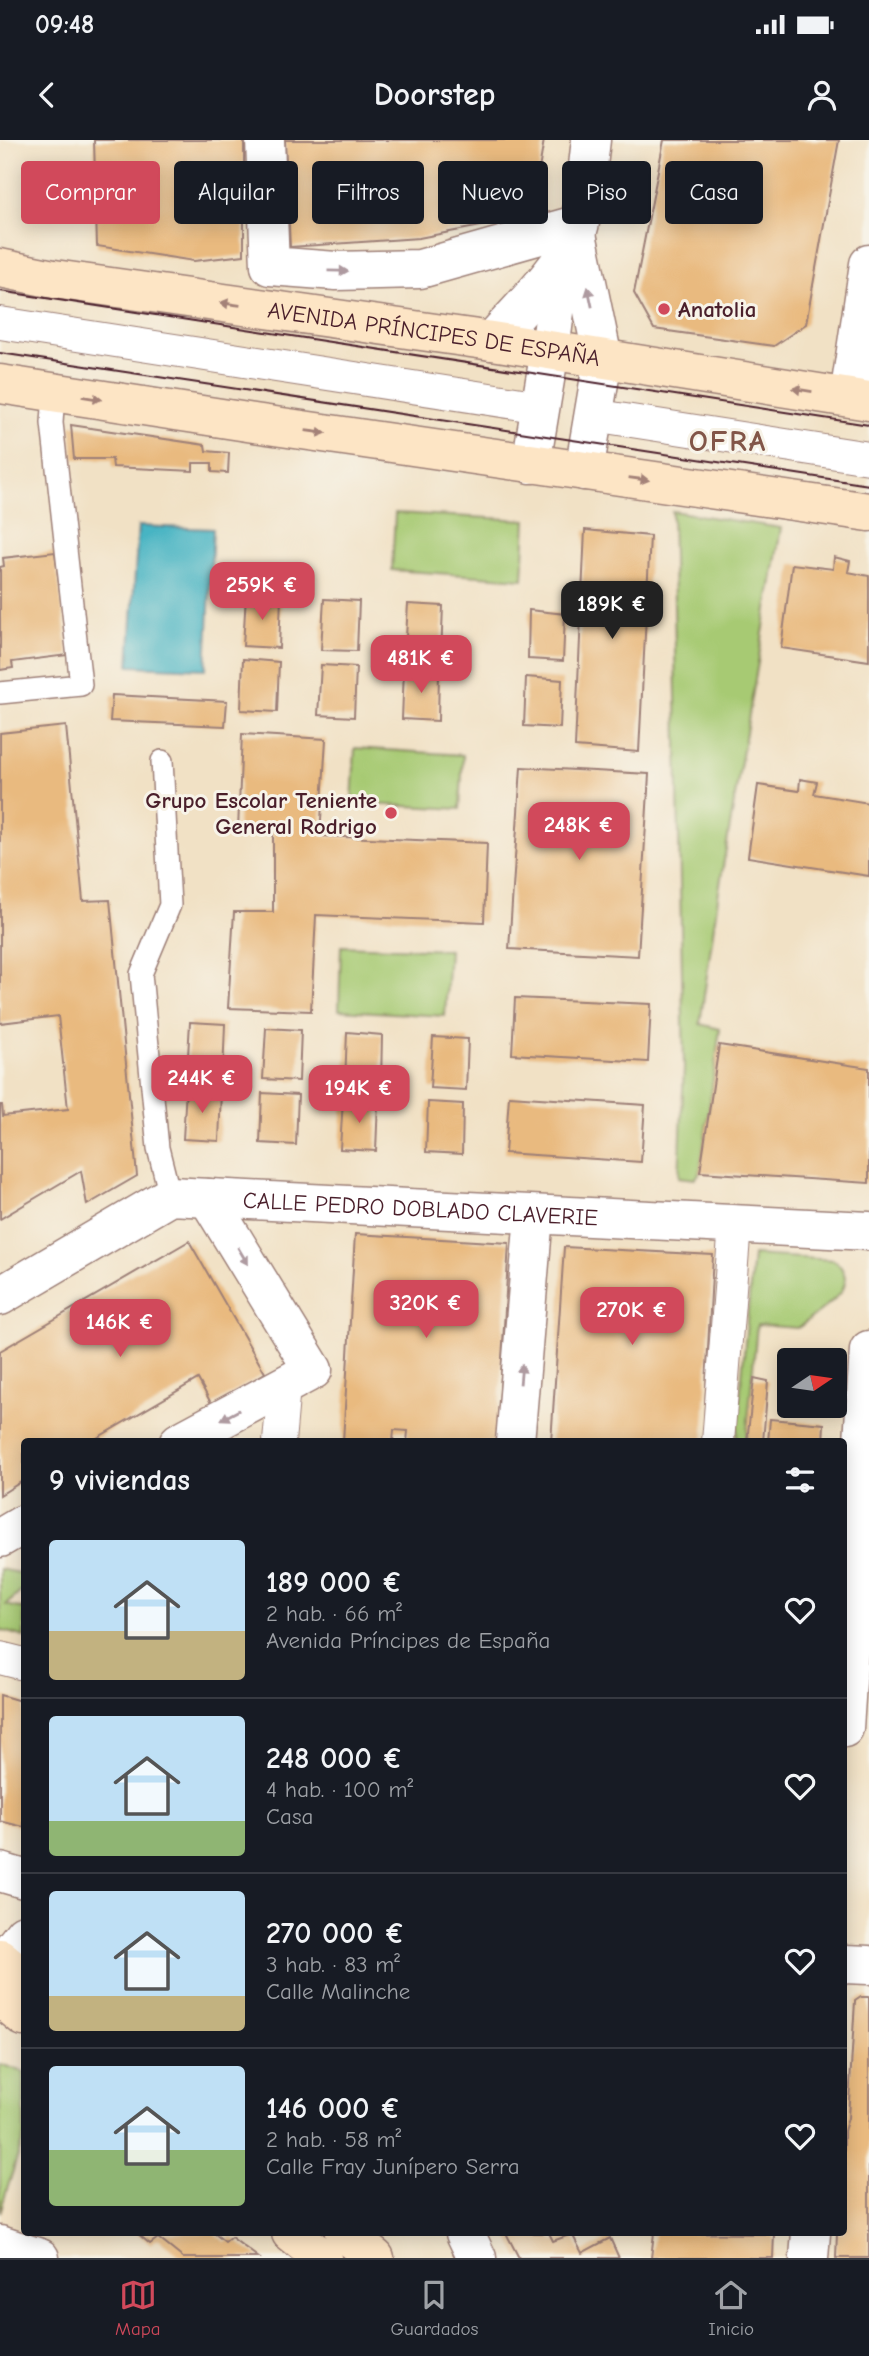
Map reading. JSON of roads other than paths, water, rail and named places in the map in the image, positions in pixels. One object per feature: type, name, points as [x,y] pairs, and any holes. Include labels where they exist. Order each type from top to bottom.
[{"type":"main road","name":"AVENIDA PRÍNCIPES DE ESPAÑA","points":[[0,268],[54,279],[492,341],[859,399]]},
{"type":"main road","points":[[0,384],[869,512]]},
{"type":"main road","points":[[9,1966],[21,2007]]},
{"type":"main road","points":[[295,2236],[321,2258]]},
{"type":"main road","points":[[348,2236],[375,2258]]},
{"type":"street","points":[[265,140],[270,267],[336,271],[420,269],[572,239]]},
{"type":"street","points":[[531,464],[591,140]]},
{"type":"street","points":[[492,341],[572,239]]},
{"type":"street","points":[[572,239],[604,359],[584,471]]},
{"type":"street","points":[[859,399],[869,264]]},
{"type":"street","points":[[0,323],[541,407]]},
{"type":"street","points":[[593,415],[869,458]]},
{"type":"street","points":[[0,1296],[170,1196]]},
{"type":"street","name":"CALLE PEDRO DOBLADO CLAVERIE","points":[[170,1196],[869,1231]]},
{"type":"street","points":[[186,1438],[313,1370],[208,1198]]},
{"type":"street","points":[[515,1438],[534,1215]]},
{"type":"street","points":[[718,1438],[735,1226]]},
{"type":"street","points":[[847,1703],[861,1587],[869,1350]]},
{"type":"street","points":[[279,1438],[284,1386]]},
{"type":"street","points":[[0,1538],[21,1526]]},
{"type":"street","points":[[0,1658],[21,1663]]},
{"type":"street","points":[[0,1872],[21,1878]]},
{"type":"street","points":[[847,1964],[869,1965]]},
{"type":"street","points":[[809,2258],[811,2236]]},
{"type":"lane","points":[[0,693],[81,685],[52,423],[54,392]]},
{"type":"lane","points":[[162,761],[170,905],[141,974],[158,1147],[170,1196]]},
{"type":"water","points":[[138,526],[213,529],[206,669],[129,666]]},
{"type":"tram line","points":[[0,291],[869,425]]},
{"type":"tram line","points":[[0,353],[869,485]]},
{"type":"place","name":"Anatolia","points":[[664,309]]},
{"type":"place","name":"Grupo Escolar Teniente General Rodrigo","points":[[391,813]]},
{"type":"district","name":"OFRA","points":[[728,441]]}]
